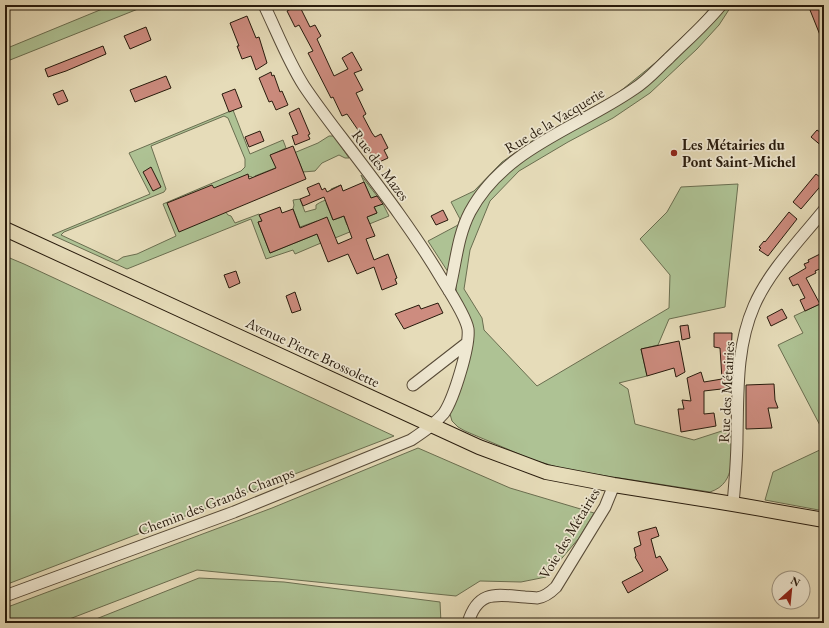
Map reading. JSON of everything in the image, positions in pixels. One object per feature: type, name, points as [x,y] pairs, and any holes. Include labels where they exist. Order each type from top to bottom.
[{"type":"main road","name":"Avenue Pierre Brossolette","points":[[5,229],[479,447],[546,472],[614,485],[824,520]]},
{"type":"street","name":"Rue des Mazes","points":[[264,5],[289,59],[304,86],[431,260],[468,328],[467,343],[462,367],[454,390],[444,412],[432,425]]},
{"type":"street","name":"Rue de la Vacquerie","points":[[449,291],[454,270],[456,250],[462,230],[469,213],[490,183],[504,169],[530,150],[636,88],[697,31],[721,5]]},
{"type":"street","name":"Rue des Métairies","points":[[733,504],[737,462],[739,369],[744,334],[754,305],[772,274],[824,210]]},
{"type":"street","points":[[413,385],[467,343]]},
{"type":"street","name":"Chemin des Grands Champs","points":[[5,596],[234,512],[411,440],[432,425]]},
{"type":"street","name":"Voie des Métairies","points":[[468,623],[477,604],[489,596],[498,594],[537,598],[545,596],[556,587],[605,507],[614,485]]},
{"type":"green space","points":[[112,5],[148,5],[5,62],[5,49]]},
{"type":"green space","points":[[713,5],[718,5],[648,74],[585,116],[482,189],[450,275],[428,241],[458,225],[460,219],[451,202],[474,191],[502,162],[532,141],[618,93],[655,63],[697,23]]},
{"type":"green space","points":[[724,5],[732,5],[719,25],[697,49],[650,93],[613,118],[519,171],[490,201],[470,250],[464,289],[482,318],[484,330],[537,386],[669,308],[670,275],[640,239],[667,212],[681,187],[738,184],[725,307],[669,319],[658,345],[641,349],[647,376],[619,383],[628,389],[635,424],[694,440],[731,428],[731,466],[725,482],[719,488],[710,492],[568,470],[533,460],[458,427],[452,421],[450,414],[469,360],[456,289],[457,261],[478,202],[514,164],[616,104]]},
{"type":"green space","points":[[233,110],[250,154],[283,140],[286,148],[271,155],[289,155],[318,143],[329,136],[334,136],[349,158],[339,155],[322,163],[315,171],[303,172],[298,159],[255,176],[261,198],[252,177],[248,176],[225,211],[231,216],[235,223],[259,214],[262,221],[258,222],[270,253],[317,234],[321,243],[295,254],[293,250],[266,259],[251,219],[127,269],[52,235],[150,194],[129,153]],"holes":[[[224,116],[228,118],[245,159],[245,167],[241,171],[163,204],[176,236],[137,254],[123,257],[117,261],[61,235],[64,232],[164,192],[166,189],[151,146]]]},
{"type":"green space","points":[[361,175],[377,196],[372,198],[375,206],[383,204],[389,216],[335,238],[317,221],[300,227],[293,209],[293,200],[300,199],[305,212],[316,209],[316,205],[329,198],[331,189],[341,185],[332,189],[336,197],[345,190],[346,195],[337,199],[347,225],[377,213]],"holes":[[[336,200],[342,217],[333,220],[326,203]]]},
{"type":"green space","points":[[5,256],[24,264],[394,436],[5,585]]},
{"type":"green space","points":[[820,304],[824,311],[824,433],[778,345],[803,333],[794,316]]},
{"type":"green space","points":[[418,448],[510,488],[594,513],[579,538],[546,577],[521,582],[480,581],[456,596],[197,570],[59,623],[5,623],[5,608],[272,508]]},
{"type":"green space","points":[[824,448],[824,511],[765,500],[773,472]]},
{"type":"green space","points":[[199,578],[284,582],[440,602],[441,623],[86,623]]},
{"type":"building","points":[[299,5],[310,27],[315,25],[321,36],[317,39],[334,76],[348,69],[342,58],[352,52],[362,70],[354,73],[363,90],[356,93],[366,114],[363,116],[375,137],[381,134],[388,148],[384,150],[388,158],[375,164],[367,146],[365,147],[358,130],[347,114],[342,116],[333,97],[331,98],[308,53],[313,51],[299,25],[295,27],[287,11]]},
{"type":"building","points":[[808,5],[819,5],[824,19],[824,45]]},
{"type":"building","points":[[247,16],[256,38],[259,37],[267,63],[256,70],[251,56],[242,59],[237,46],[239,46],[230,23]]},
{"type":"building","points":[[146,27],[151,40],[130,49],[124,36]]},
{"type":"building","points":[[103,46],[106,54],[48,77],[45,69]]},
{"type":"building","points":[[271,72],[272,76],[274,75],[280,92],[282,91],[288,105],[276,110],[272,101],[269,102],[259,78]]},
{"type":"building","points":[[166,76],[171,88],[135,102],[130,90]]},
{"type":"building","points":[[235,89],[242,107],[229,112],[222,94]]},
{"type":"building","points":[[63,90],[68,101],[58,105],[53,94]]},
{"type":"building","points":[[299,108],[310,134],[308,135],[310,139],[295,145],[292,136],[298,134],[289,113]]},
{"type":"building","points":[[817,130],[824,135],[824,148],[811,137]]},
{"type":"building","points":[[260,131],[264,141],[249,147],[245,137]]},
{"type":"building","points":[[293,146],[306,179],[179,232],[167,203],[212,185],[214,188],[248,174],[249,179],[276,168],[270,155]]},
{"type":"building","points":[[151,167],[161,187],[153,191],[143,172]]},
{"type":"building","points":[[816,174],[824,180],[824,182],[801,209],[793,202]]},
{"type":"building","points":[[364,182],[371,198],[377,196],[383,204],[374,207],[377,213],[367,217],[375,236],[366,239],[374,260],[388,254],[397,278],[395,279],[397,284],[382,290],[374,267],[357,274],[348,254],[328,262],[317,234],[270,253],[258,222],[262,221],[259,215],[280,207],[282,213],[293,209],[300,228],[327,217],[338,244],[352,238],[344,216],[333,220],[324,197],[303,206],[300,199],[310,195],[307,188],[319,183],[322,190],[325,188],[327,192],[341,185],[343,191]]},
{"type":"building","points":[[443,210],[448,220],[436,225],[431,216]]},
{"type":"building","points":[[789,212],[797,219],[768,256],[759,250],[761,248],[759,247],[764,241],[765,242]]},
{"type":"building","points":[[824,252],[824,267],[815,271],[816,273],[806,278],[820,304],[805,311],[800,300],[805,298],[798,284],[793,286],[789,278],[806,268],[804,264],[809,262],[808,260]]},
{"type":"building","points":[[236,271],[240,283],[229,288],[224,275]]},
{"type":"building","points":[[295,292],[301,310],[292,313],[286,296]]},
{"type":"building","points":[[438,303],[443,313],[404,329],[395,314],[419,305],[421,309]]},
{"type":"building","points":[[782,309],[787,318],[771,326],[767,317]]},
{"type":"building","points":[[688,325],[690,338],[682,340],[680,326]]},
{"type":"building","points":[[714,333],[732,333],[730,388],[704,391],[704,414],[714,413],[716,426],[681,432],[678,409],[684,409],[682,400],[691,401],[687,378],[701,372],[704,382],[722,379],[720,348],[714,347]]},
{"type":"building","points":[[679,341],[685,372],[676,377],[674,368],[647,376],[641,349]]},
{"type":"building","points":[[774,384],[775,400],[778,408],[768,408],[772,428],[746,429],[746,385]]},
{"type":"building","points":[[656,527],[659,536],[651,539],[656,558],[660,556],[668,570],[628,593],[622,582],[643,571],[635,557],[634,548],[641,545],[638,532]]},
{"type":"place","name":"Les Métairies du Pont Saint-Michel","points":[[674,153]]}]
